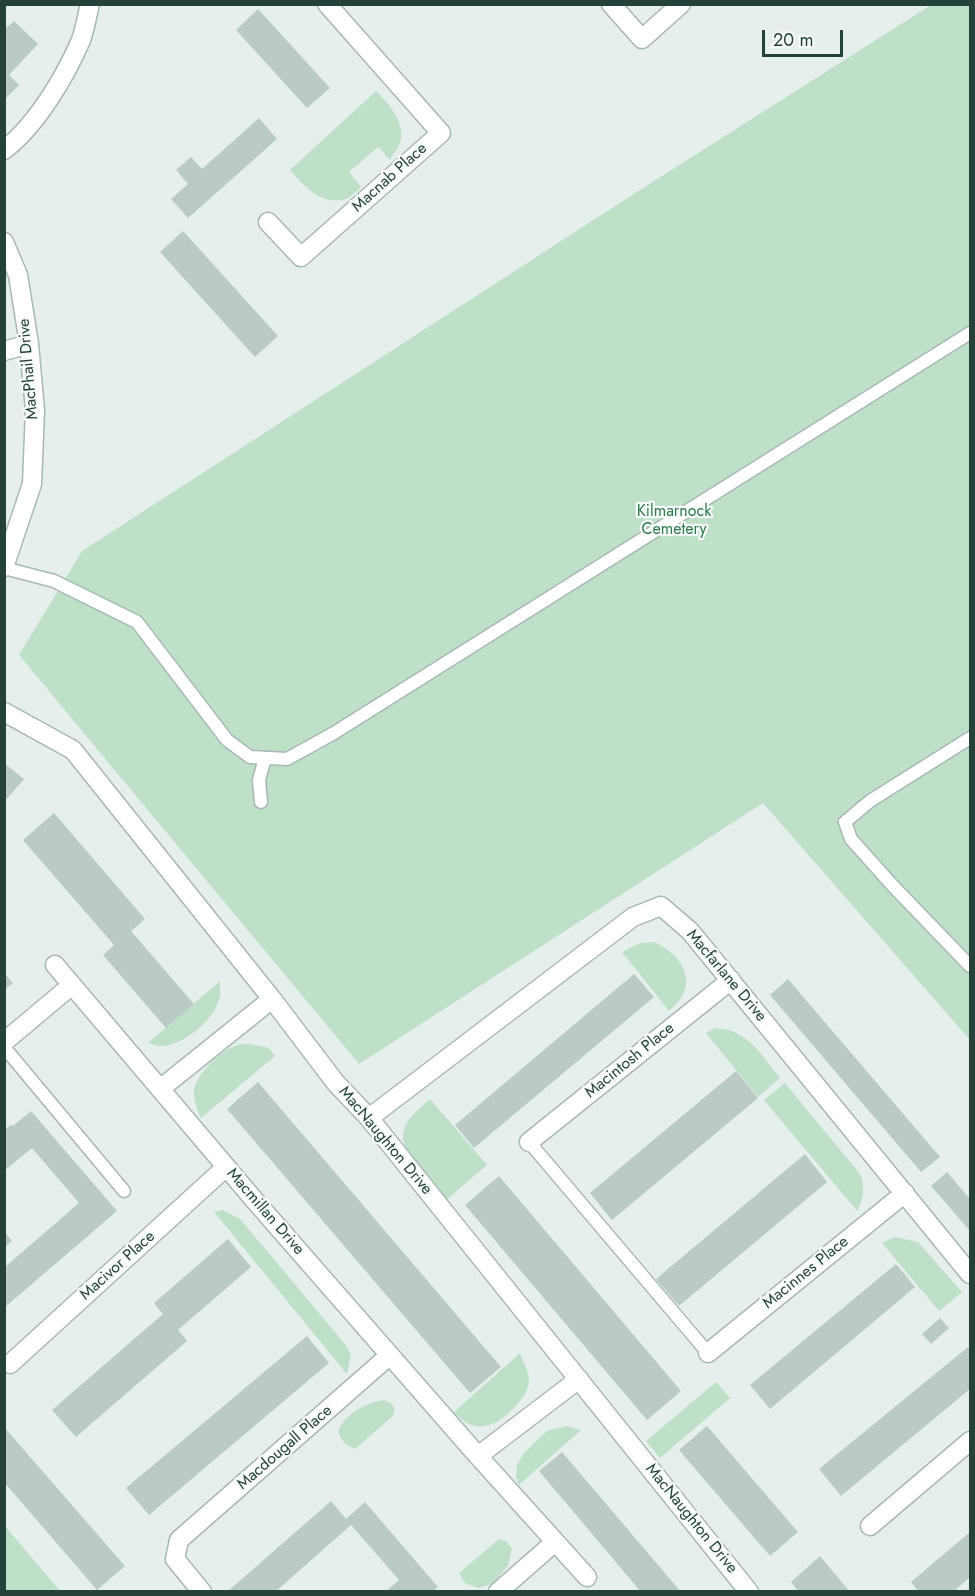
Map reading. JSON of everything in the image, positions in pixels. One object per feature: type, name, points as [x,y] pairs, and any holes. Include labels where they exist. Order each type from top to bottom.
[{"type":"street","points":[[4,150],[13,144],[53,94],[82,39],[90,4]]},
{"type":"street","name":"Macnab Place","points":[[268,222],[301,257],[441,133],[327,4]]},
{"type":"street","points":[[611,4],[642,39],[681,4]]},
{"type":"street","name":"MacPhail Drive","points":[[4,242],[18,275],[29,344],[35,410],[32,484],[4,567]]},
{"type":"street","points":[[4,351],[29,344]]},
{"type":"street","name":"MacNaughton Drive","points":[[4,712],[73,750],[272,999],[335,1082],[369,1118],[749,1592]]},
{"type":"street","name":"Macfarlane Drive","points":[[369,1118],[633,916],[661,906],[690,931],[970,1274]]},
{"type":"street","name":"Macmillan Drive","points":[[55,965],[226,1167],[478,1456],[587,1577]]},
{"type":"street","name":"Macintosh Place","points":[[529,1142],[731,980]]},
{"type":"street","points":[[4,1042],[72,985]]},
{"type":"street","points":[[160,1089],[272,999]]},
{"type":"street","name":"Macivor Place","points":[[7,1361],[226,1167]]},
{"type":"street","name":"Macinnes Place","points":[[708,1353],[905,1193]]},
{"type":"street","name":"Macdougall Place","points":[[202,1592],[175,1559],[179,1540],[390,1355]]},
{"type":"street","points":[[478,1456],[579,1379]]},
{"type":"street","points":[[870,1526],[970,1442]]},
{"type":"street","points":[[498,1592],[555,1542]]},
{"type":"lane","points":[[4,567],[54,581],[138,622],[227,740],[250,756],[287,759],[334,733],[970,333]]},
{"type":"lane","points":[[970,738],[870,801],[845,822],[851,839],[970,966]]},
{"type":"lane","points":[[261,802],[259,780],[265,758]]},
{"type":"lane","points":[[4,1047],[124,1191]]},
{"type":"lane","points":[[529,1142],[708,1353]]},
{"type":"green space","name":"Kilmarnock Cemetery","points":[[931,5],[970,5],[970,1040],[763,803],[359,1064],[19,655],[82,551],[629,197]]},
{"type":"green space","points":[[376,91],[390,106],[400,124],[400,144],[390,160],[378,147],[349,172],[361,187],[354,194],[346,199],[337,200],[321,197],[301,182],[290,170]]},
{"type":"green space","points":[[655,942],[675,956],[685,973],[684,992],[679,1002],[669,1011],[622,952],[640,943]]},
{"type":"green space","points":[[220,981],[219,1000],[204,1024],[180,1041],[160,1046],[148,1043]]},
{"type":"green space","points":[[715,1028],[726,1029],[745,1038],[760,1052],[780,1078],[758,1097],[706,1033]]},
{"type":"green space","points":[[249,1044],[269,1048],[275,1056],[201,1118],[194,1093],[199,1078],[223,1053],[237,1045]]},
{"type":"green space","points":[[785,1083],[860,1174],[863,1193],[857,1211],[764,1100]]},
{"type":"green space","points":[[430,1099],[487,1165],[444,1202],[410,1157],[403,1138],[407,1123]]},
{"type":"green space","points":[[223,1210],[240,1219],[345,1344],[351,1355],[347,1374],[214,1212]]},
{"type":"green space","points":[[895,1237],[918,1242],[962,1292],[939,1311],[882,1243]]},
{"type":"green space","points":[[520,1353],[528,1374],[529,1384],[522,1399],[507,1415],[492,1424],[477,1426],[469,1424],[454,1412]]},
{"type":"green space","points":[[716,1382],[730,1398],[660,1458],[646,1441]]},
{"type":"green space","points":[[384,1400],[391,1403],[395,1409],[393,1416],[355,1449],[344,1442],[338,1432],[345,1420],[356,1410]]},
{"type":"green space","points":[[567,1426],[581,1430],[519,1485],[516,1478],[517,1465],[524,1453],[547,1431]]},
{"type":"green space","points":[[5,1526],[60,1591],[5,1591]]},
{"type":"green space","points":[[499,1539],[506,1541],[512,1549],[508,1566],[492,1584],[478,1588],[465,1583],[459,1573]]},
{"type":"building","points":[[258,9],[330,88],[307,108],[236,30]]},
{"type":"building","points":[[14,21],[38,44],[9,75],[19,85],[4,100],[4,30]]},
{"type":"building","points":[[259,118],[277,139],[188,218],[171,199],[188,184],[176,170],[191,157],[202,169]]},
{"type":"building","points":[[183,231],[278,336],[255,357],[160,252]]},
{"type":"building","points":[[4,763],[24,779],[4,802]]},
{"type":"building","points":[[54,813],[145,919],[131,931],[194,1004],[166,1028],[103,955],[114,945],[23,840]]},
{"type":"building","points":[[4,973],[13,983],[4,990]]},
{"type":"building","points":[[634,974],[654,997],[474,1148],[455,1125]]},
{"type":"building","points":[[788,979],[940,1157],[921,1172],[770,995]]},
{"type":"building","points":[[736,1071],[758,1098],[612,1220],[590,1193]]},
{"type":"building","points":[[258,1082],[501,1367],[470,1393],[227,1109]]},
{"type":"building","points":[[31,1111],[117,1211],[5,1307],[5,1267],[79,1203],[32,1148],[4,1171],[4,1130],[13,1126]]},
{"type":"building","points":[[805,1154],[827,1182],[679,1306],[656,1279]]},
{"type":"building","points":[[947,1172],[970,1199],[970,1231],[931,1186]]},
{"type":"building","points":[[499,1176],[681,1391],[647,1420],[465,1205]]},
{"type":"building","points":[[5,1232],[12,1241],[5,1247]]},
{"type":"building","points":[[228,1239],[251,1267],[178,1330],[187,1341],[76,1437],[52,1410],[163,1314],[154,1303]]},
{"type":"building","points":[[896,1264],[915,1287],[770,1409],[750,1385]]},
{"type":"building","points":[[940,1318],[949,1328],[931,1344],[922,1334]]},
{"type":"building","points":[[307,1336],[329,1363],[149,1515],[126,1488]]},
{"type":"building","points":[[968,1347],[970,1350],[970,1389],[841,1496],[819,1469]]},
{"type":"building","points":[[707,1426],[798,1532],[770,1556],[679,1450]]},
{"type":"building","points":[[4,1427],[125,1566],[97,1590],[4,1482]]},
{"type":"building","points":[[562,1452],[681,1592],[641,1592],[539,1471]]},
{"type":"building","points":[[331,1501],[346,1519],[365,1502],[438,1587],[432,1592],[385,1592],[399,1580],[351,1525],[275,1592],[227,1592]]},
{"type":"building","points":[[970,1532],[970,1577],[953,1592],[919,1592],[911,1582]]},
{"type":"building","points":[[820,1556],[850,1592],[799,1592],[791,1582]]}]
